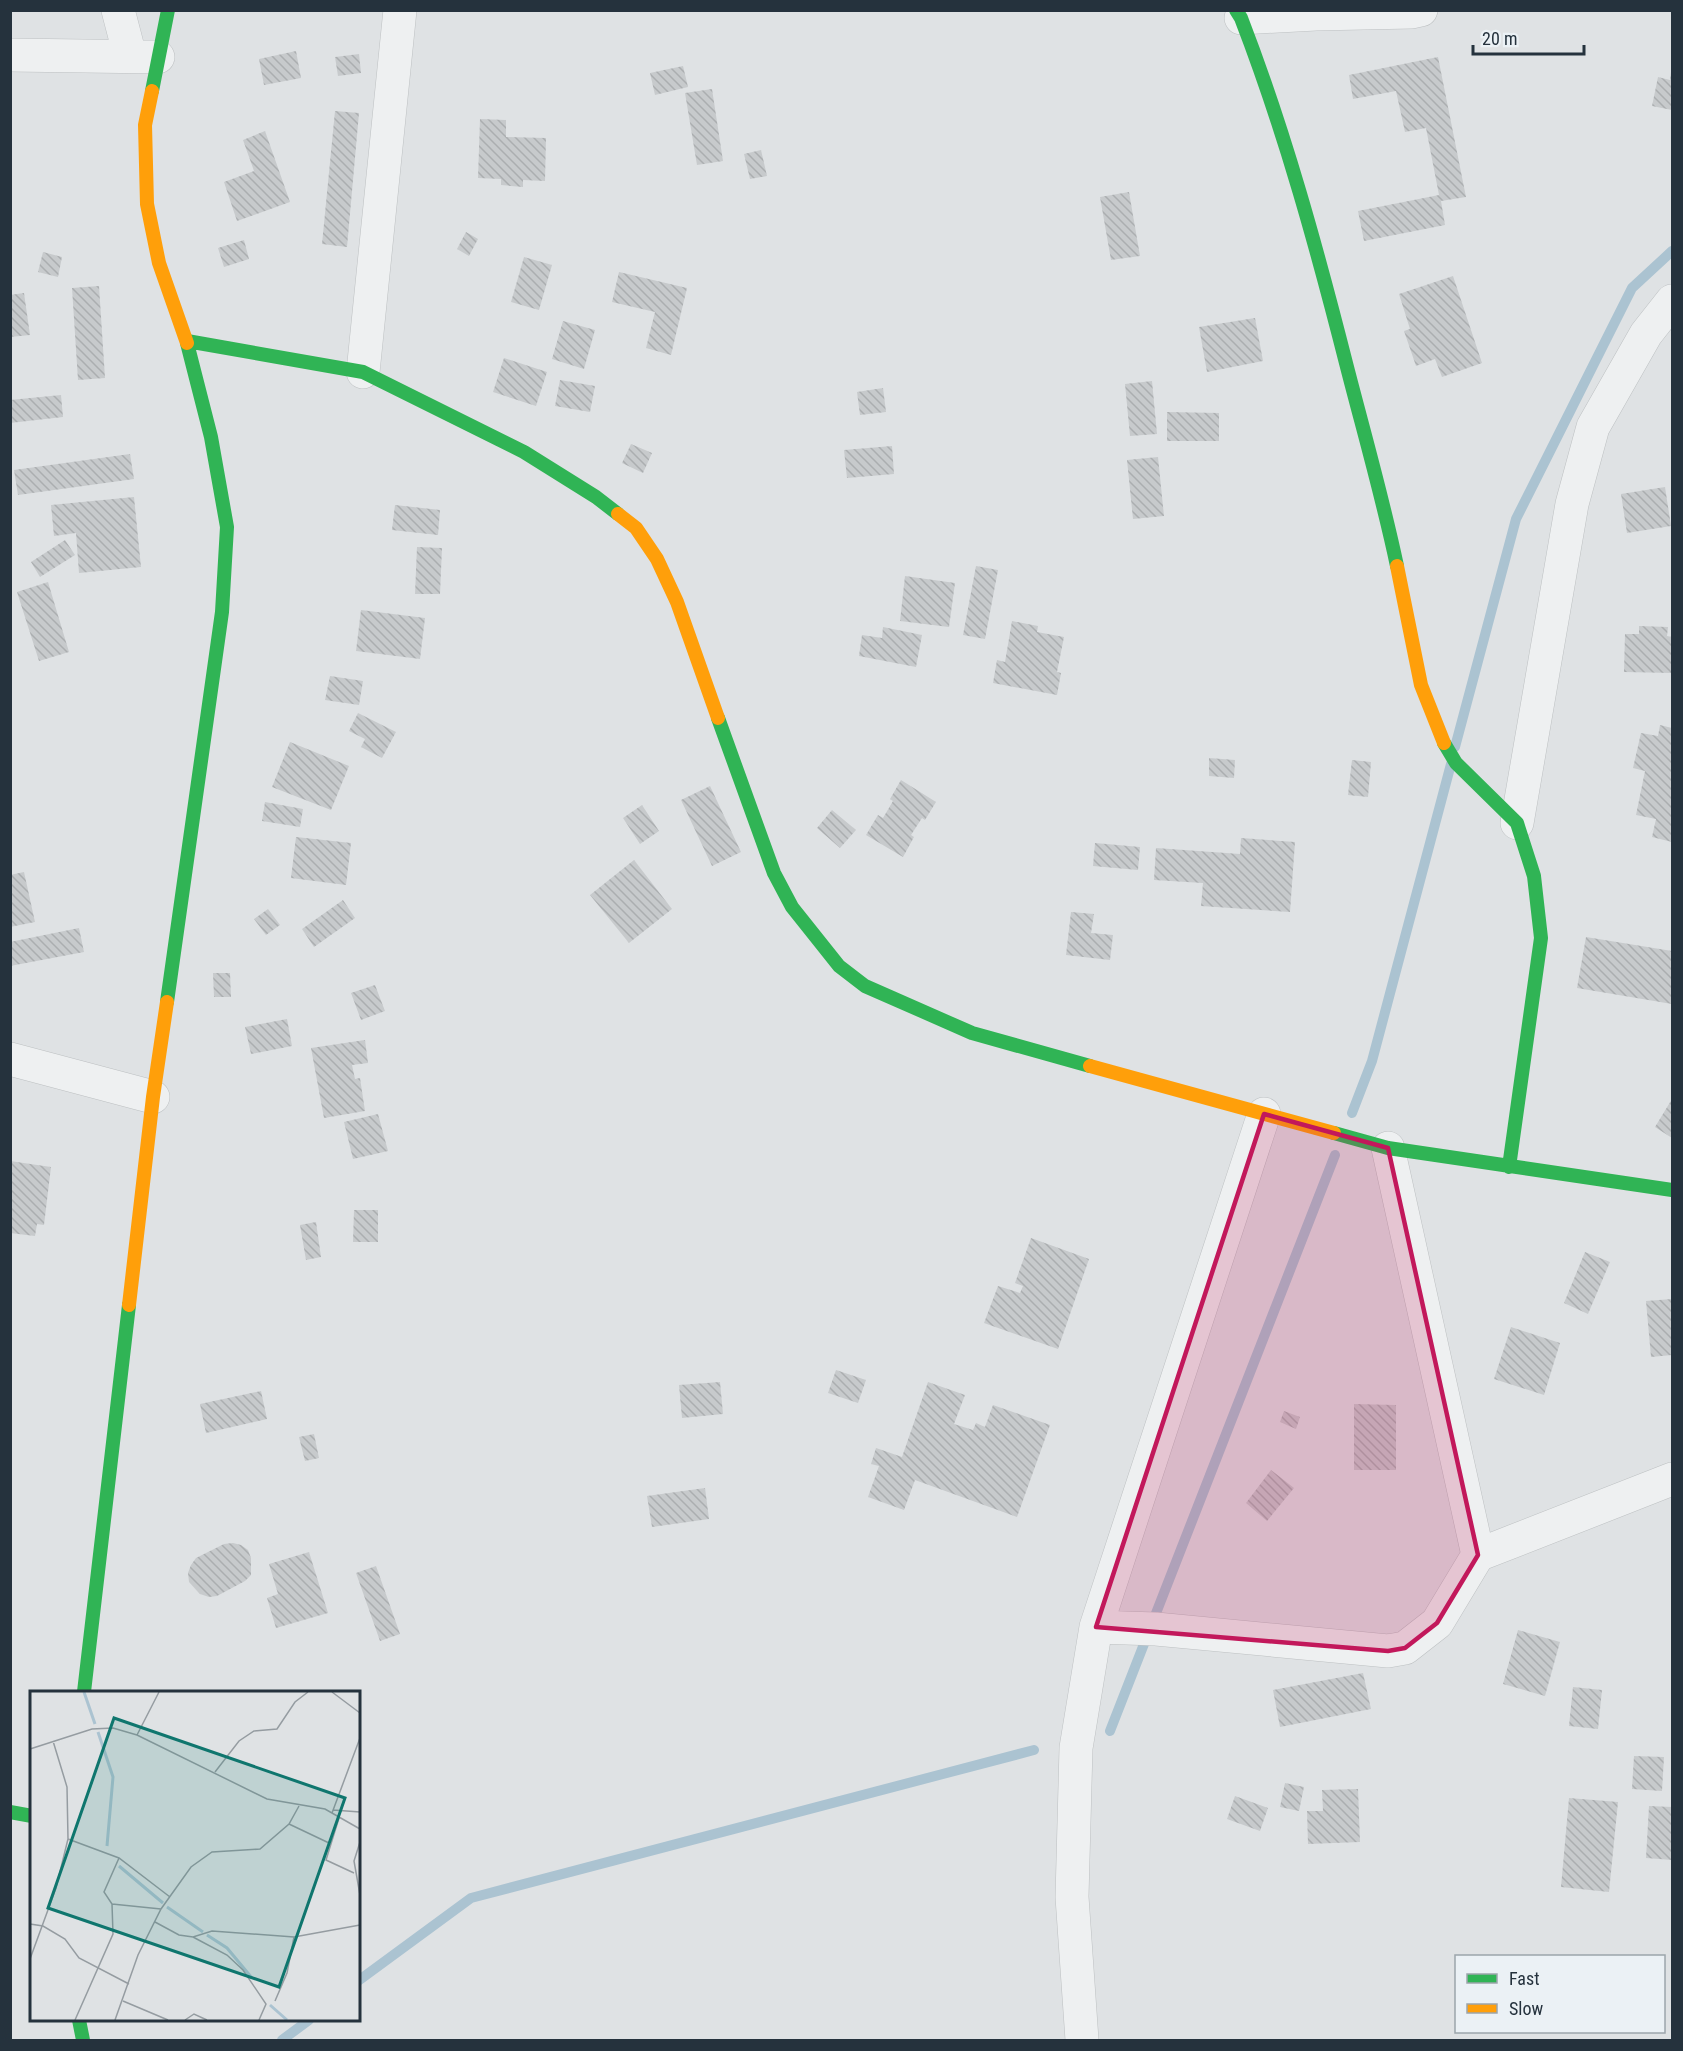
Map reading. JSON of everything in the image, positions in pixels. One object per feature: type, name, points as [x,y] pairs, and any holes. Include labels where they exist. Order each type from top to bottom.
[{"type":"street","points":[[118,10],[144,57]]},
{"type":"street","points":[[84,1691],[153,1097],[222,612],[227,527],[211,437],[187,341],[159,263],[147,204],[144,57],[168,10]]},
{"type":"street","points":[[363,372],[400,10]]},
{"type":"street","points":[[1421,10],[1412,12],[1238,14],[1265,80],[1288,151],[1332,307],[1389,529],[1421,685],[1442,739],[1456,763],[1517,822]]},
{"type":"street","points":[[10,55],[144,57]]},
{"type":"street","points":[[1509,1167],[1541,938],[1534,876],[1517,822],[1572,504],[1593,427],[1646,334],[1672,301]]},
{"type":"street","points":[[187,341],[363,372],[524,452],[596,497],[636,528],[657,560],[677,602],[774,873],[792,908],[839,966],[866,986],[972,1033],[1388,1148],[1672,1190]]},
{"type":"street","points":[[10,1059],[153,1097]]},
{"type":"street","points":[[1082,2040],[1072,1897],[1076,1748],[1126,1628],[1264,1114]]},
{"type":"street","points":[[1388,1148],[1478,1555]]},
{"type":"street","points":[[1126,1628],[1388,1651],[1405,1648],[1437,1623],[1478,1555],[1672,1479]]},
{"type":"street","points":[[10,1812],[30,1816]]},
{"type":"street","points":[[79,2021],[83,2040]]},
{"type":"highlighted area","points":[[1264,1114],[1388,1148],[1478,1555],[1437,1623],[1405,1648],[1388,1651],[1096,1627]]},
{"type":"building","points":[[296,51],[301,78],[264,85],[259,59]]},
{"type":"building","points":[[359,54],[361,73],[338,76],[335,57]]},
{"type":"building","points":[[1438,57],[1466,197],[1441,201],[1445,225],[1364,241],[1358,211],[1439,195],[1426,128],[1405,132],[1396,91],[1353,99],[1349,75]]},
{"type":"building","points":[[683,66],[688,87],[655,95],[650,73]]},
{"type":"building","points":[[1671,72],[1672,110],[1652,106],[1658,77],[1670,80]]},
{"type":"building","points":[[712,89],[723,161],[697,165],[685,93]]},
{"type":"building","points":[[335,111],[359,113],[347,247],[322,244]]},
{"type":"building","points":[[480,119],[506,120],[506,137],[546,138],[545,181],[523,180],[523,187],[501,185],[501,179],[478,178]]},
{"type":"building","points":[[265,131],[290,202],[237,221],[224,182],[254,171],[243,140]]},
{"type":"building","points":[[761,150],[767,176],[750,179],[744,154]]},
{"type":"building","points":[[1129,192],[1140,256],[1111,260],[1100,197]]},
{"type":"building","points":[[466,232],[478,239],[469,256],[457,249]]},
{"type":"building","points":[[244,240],[249,259],[224,267],[218,248]]},
{"type":"building","points":[[43,252],[62,257],[58,277],[38,272]]},
{"type":"building","points":[[524,257],[552,265],[539,310],[511,302]]},
{"type":"building","points":[[619,272],[687,288],[671,355],[646,348],[655,312],[612,302]]},
{"type":"building","points":[[1453,276],[1482,363],[1442,377],[1435,359],[1416,366],[1404,331],[1410,329],[1399,294]]},
{"type":"building","points":[[99,286],[105,378],[78,380],[72,288]]},
{"type":"building","points":[[24,293],[30,335],[10,337],[10,295]]},
{"type":"building","points":[[1255,318],[1263,361],[1207,372],[1199,327]]},
{"type":"building","points":[[563,321],[595,330],[584,369],[552,359]]},
{"type":"building","points":[[504,358],[547,372],[536,406],[493,392]]},
{"type":"building","points":[[560,380],[595,386],[590,412],[555,406]]},
{"type":"building","points":[[1152,381],[1157,434],[1130,436],[1125,384]]},
{"type":"building","points":[[883,388],[886,412],[860,415],[857,392]]},
{"type":"building","points":[[61,395],[63,417],[10,423],[10,400]]},
{"type":"building","points":[[1167,412],[1219,413],[1219,441],[1167,441]]},
{"type":"building","points":[[631,444],[652,453],[643,473],[622,463]]},
{"type":"building","points":[[892,446],[894,474],[847,478],[844,450]]},
{"type":"building","points":[[130,454],[134,479],[18,495],[14,470]]},
{"type":"building","points":[[1158,457],[1164,516],[1133,519],[1127,460]]},
{"type":"building","points":[[1665,487],[1671,526],[1627,533],[1621,494]]},
{"type":"building","points":[[134,497],[141,567],[79,573],[76,533],[54,536],[51,505]]},
{"type":"building","points":[[395,505],[440,510],[438,535],[392,530]]},
{"type":"building","points":[[65,540],[75,555],[40,577],[31,562]]},
{"type":"building","points":[[417,547],[442,548],[440,594],[415,594]]},
{"type":"building","points":[[976,566],[998,570],[985,639],[963,635]]},
{"type":"building","points":[[905,576],[955,583],[949,627],[900,621]]},
{"type":"building","points":[[48,582],[69,652],[39,661],[17,592]]},
{"type":"building","points":[[361,610],[425,618],[420,659],[356,651]]},
{"type":"building","points":[[1012,621],[1038,626],[1037,632],[1064,637],[1057,672],[1061,673],[1057,695],[993,683],[997,660],[1005,662]]},
{"type":"building","points":[[1639,626],[1668,627],[1667,636],[1672,637],[1672,673],[1624,672],[1625,634],[1639,634]]},
{"type":"building","points":[[883,627],[922,635],[916,667],[859,656],[862,635],[882,638]]},
{"type":"building","points":[[330,676],[363,681],[359,705],[325,700]]},
{"type":"building","points":[[358,713],[396,732],[382,758],[361,747],[365,739],[349,731]]},
{"type":"building","points":[[1660,725],[1672,728],[1672,842],[1652,837],[1656,819],[1636,815],[1645,771],[1633,768],[1641,733],[1658,736]]},
{"type":"building","points":[[290,742],[349,766],[331,810],[272,787]]},
{"type":"building","points":[[1209,758],[1235,760],[1234,778],[1209,776]]},
{"type":"building","points":[[1352,760],[1371,762],[1368,797],[1348,795]]},
{"type":"building","points":[[901,780],[936,802],[925,820],[922,818],[911,835],[914,837],[903,857],[866,835],[878,815],[883,818],[893,801],[890,799]]},
{"type":"building","points":[[710,786],[741,852],[712,866],[681,800]]},
{"type":"building","points":[[265,802],[303,809],[300,827],[262,821]]},
{"type":"building","points":[[642,805],[659,831],[640,844],[623,818]]},
{"type":"building","points":[[832,810],[856,830],[840,848],[817,828]]},
{"type":"building","points":[[296,837],[351,843],[346,885],[291,878]]},
{"type":"building","points":[[1241,838],[1295,842],[1290,912],[1201,906],[1203,883],[1154,880],[1156,848],[1240,854]]},
{"type":"building","points":[[1095,843],[1140,847],[1138,870],[1093,866]]},
{"type":"building","points":[[634,860],[672,909],[629,943],[590,895]]},
{"type":"building","points":[[24,872],[35,922],[10,927],[10,875]]},
{"type":"building","points":[[343,900],[355,918],[314,947],[302,929]]},
{"type":"building","points":[[268,909],[280,925],[266,935],[254,919]]},
{"type":"building","points":[[1071,912],[1094,914],[1091,933],[1113,935],[1110,960],[1066,955]]},
{"type":"building","points":[[79,928],[84,952],[10,966],[10,942]]},
{"type":"building","points":[[1586,937],[1672,951],[1672,1004],[1577,988]]},
{"type":"building","points":[[213,973],[230,973],[231,997],[214,997]]},
{"type":"building","points":[[375,985],[385,1011],[361,1020],[351,993]]},
{"type":"building","points":[[287,1019],[292,1046],[251,1054],[245,1027]]},
{"type":"building","points":[[365,1040],[368,1063],[352,1065],[355,1079],[360,1078],[365,1111],[324,1118],[311,1048]]},
{"type":"building","points":[[1672,1099],[1672,1138],[1655,1127]]},
{"type":"building","points":[[378,1114],[388,1151],[353,1159],[344,1122]]},
{"type":"building","points":[[10,1161],[51,1167],[44,1225],[37,1224],[35,1236],[10,1233]]},
{"type":"building","points":[[354,1210],[378,1210],[378,1242],[353,1242]]},
{"type":"building","points":[[316,1222],[321,1257],[306,1260],[300,1225]]},
{"type":"building","points":[[1031,1238],[1089,1259],[1058,1349],[984,1323],[998,1286],[1020,1293],[1023,1286],[1015,1283]]},
{"type":"building","points":[[1585,1252],[1610,1262],[1588,1314],[1564,1303]]},
{"type":"building","points":[[1672,1299],[1672,1355],[1651,1357],[1646,1301]]},
{"type":"building","points":[[1511,1327],[1560,1343],[1544,1395],[1494,1379]]},
{"type":"building","points":[[836,1370],[866,1380],[858,1403],[828,1393]]},
{"type":"building","points":[[720,1382],[723,1414],[682,1418],[679,1385]]},
{"type":"building","points":[[928,1382],[965,1395],[954,1424],[973,1430],[976,1423],[985,1427],[993,1405],[1050,1425],[1017,1517],[915,1480],[904,1510],[868,1497],[879,1466],[871,1464],[876,1448],[902,1457]]},
{"type":"building","points":[[261,1391],[267,1419],[206,1433],[200,1404]]},
{"type":"building","points":[[1354,1404],[1396,1405],[1396,1470],[1354,1470]]},
{"type":"building","points":[[1284,1411],[1300,1417],[1296,1429],[1280,1422]]},
{"type":"building","points":[[314,1434],[319,1458],[305,1461],[299,1437]]},
{"type":"building","points":[[1271,1470],[1294,1488],[1267,1521],[1246,1503]]},
{"type":"building","points":[[705,1488],[709,1519],[652,1527],[647,1496]]},
{"type":"building","points":[[233,1543],[248,1550],[251,1558],[251,1575],[245,1581],[217,1596],[209,1597],[200,1594],[189,1582],[188,1573],[191,1565],[196,1558],[224,1544]]},
{"type":"building","points":[[309,1552],[328,1613],[276,1628],[267,1598],[278,1594],[269,1564]]},
{"type":"building","points":[[376,1566],[400,1634],[380,1641],[356,1573]]},
{"type":"building","points":[[1518,1630],[1560,1642],[1545,1696],[1503,1684]]},
{"type":"building","points":[[1363,1673],[1371,1709],[1280,1727],[1273,1690]]},
{"type":"building","points":[[1573,1687],[1602,1690],[1598,1729],[1569,1726]]},
{"type":"building","points":[[1634,1756],[1664,1757],[1662,1791],[1632,1789]]},
{"type":"building","points":[[1285,1783],[1304,1787],[1299,1811],[1280,1807]]},
{"type":"building","points":[[1358,1789],[1360,1842],[1308,1844],[1307,1811],[1323,1811],[1322,1790]]},
{"type":"building","points":[[1235,1796],[1268,1808],[1260,1831],[1227,1819]]},
{"type":"building","points":[[1569,1798],[1618,1802],[1609,1892],[1561,1887]]},
{"type":"building","points":[[1649,1806],[1672,1807],[1672,1860],[1646,1858]]},
{"type":"waterway","points":[[1455,747],[1516,519],[1632,288],[1672,251]]},
{"type":"waterway","points":[[1352,1113],[1372,1061],[1451,764]]},
{"type":"waterway","points":[[1110,1731],[1335,1155]]},
{"type":"waterway","points":[[360,1980],[471,1898],[1034,1750]]},
{"type":"waterway","points":[[282,2040],[308,2021]]},
{"type":"traffic: fast","points":[[152,91],[168,10]]},
{"type":"traffic: fast","points":[[1236,10],[1241,18],[1272,104],[1299,191],[1373,466],[1397,566]]},
{"type":"traffic: fast","points":[[187,341],[363,372],[524,452],[596,497],[618,514]]},
{"type":"traffic: fast","points":[[167,1002],[222,612],[227,527],[211,437],[187,343]]},
{"type":"traffic: fast","points":[[718,718],[774,873],[792,907],[839,966],[865,986],[972,1033],[1090,1066]]},
{"type":"traffic: fast","points":[[1444,743],[1456,763],[1517,823],[1534,876],[1541,938],[1509,1167]]},
{"type":"traffic: fast","points":[[1334,1133],[1388,1148],[1672,1190]]},
{"type":"traffic: fast","points":[[84,1691],[129,1305]]},
{"type":"traffic: fast","points":[[10,1812],[30,1816]]},
{"type":"traffic: fast","points":[[79,2021],[83,2040]]},
{"type":"traffic: slow","points":[[152,91],[145,125],[147,204],[159,263],[187,343]]},
{"type":"traffic: slow","points":[[618,514],[636,528],[657,559],[677,602],[718,718]]},
{"type":"traffic: slow","points":[[1397,566],[1421,685],[1444,743]]},
{"type":"traffic: slow","points":[[129,1305],[153,1097],[167,1002]]},
{"type":"traffic: slow","points":[[1090,1066],[1334,1133]]}]
